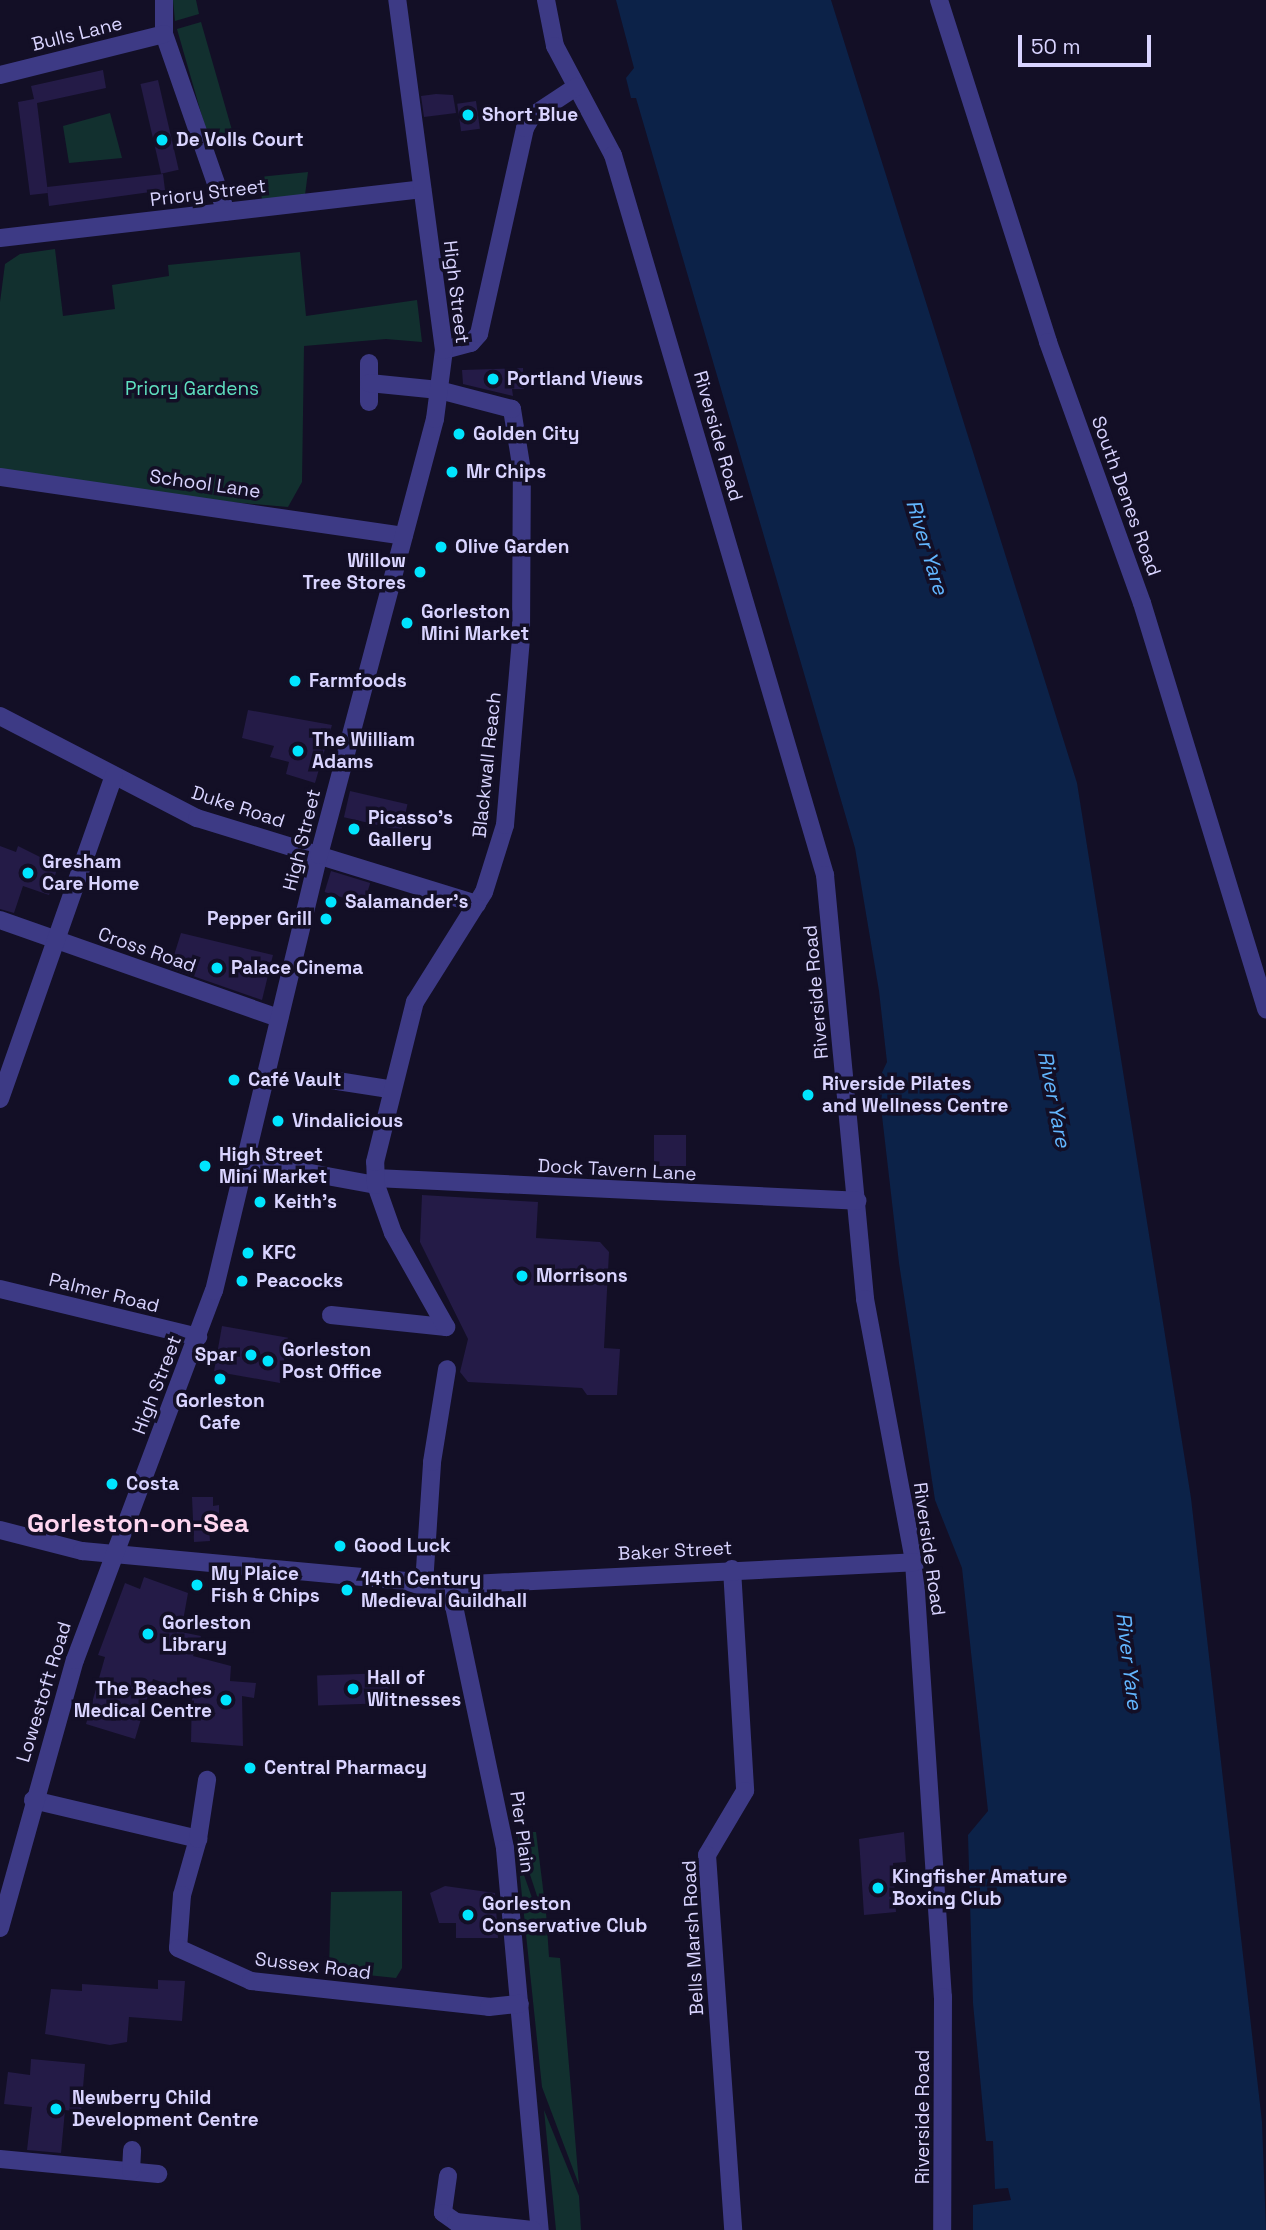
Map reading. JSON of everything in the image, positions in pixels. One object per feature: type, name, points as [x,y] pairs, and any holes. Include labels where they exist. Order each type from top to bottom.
[{"type":"street","points":[[164,0],[164,34],[226,212]]},
{"type":"street","name":"High Street","points":[[117,1553],[214,1291],[319,855],[404,536],[439,390],[444,350],[397,0]]},
{"type":"street","name":"Riverside Road","points":[[546,0],[555,46],[613,155],[825,875],[864,1298],[914,1562],[943,1984],[942,2230]]},
{"type":"street","name":"South Denes Road","points":[[939,0],[1048,342],[1142,603],[1266,1009]]},
{"type":"street","name":"Bulls Lane","points":[[0,75],[164,34]]},
{"type":"street","points":[[444,350],[471,344],[479,334],[524,128],[532,116],[576,87]]},
{"type":"street","name":"Priory Street","points":[[0,238],[422,189]]},
{"type":"street","points":[[369,363],[369,402]]},
{"type":"street","points":[[369,383],[439,390]]},
{"type":"street","name":"Blackwall Reach","points":[[331,1315],[446,1327],[393,1233],[376,1182],[389,1089],[415,1002],[477,904],[505,825],[521,637],[522,471],[508,405],[439,390]]},
{"type":"street","name":"School Lane","points":[[0,477],[279,515],[404,536]]},
{"type":"street","name":"Duke Road","points":[[0,716],[197,818],[477,904]]},
{"type":"street","points":[[0,1099],[114,775]]},
{"type":"street","name":"Cross Road","points":[[0,920],[279,1018]]},
{"type":"street","points":[[331,1080],[389,1089]]},
{"type":"street","name":"Dock Tavern Lane","points":[[245,1161],[376,1182],[857,1201]]},
{"type":"street","name":"Palmer Road","points":[[0,1289],[198,1337]]},
{"type":"street","points":[[432,1588],[432,1462],[447,1369]]},
{"type":"street","name":"Baker Street","points":[[0,1530],[82,1551],[432,1588],[732,1569],[914,1562]]},
{"type":"street","name":"Lowestoft Road","points":[[0,1928],[33,1800],[75,1660],[117,1553]]},
{"type":"street","name":"Bells Marsh Road","points":[[732,1569],[745,1791],[707,1855],[733,2230]]},
{"type":"street","name":"Pier Plain","points":[[432,1588],[454,1606],[461,1627],[485,1732],[505,1849],[540,2230]]},
{"type":"street","name":"Sussex Road","points":[[207,1780],[198,1839],[182,1895],[178,1948],[251,1982],[489,2007],[520,2004]]},
{"type":"street","points":[[33,1800],[198,1839]]},
{"type":"street","points":[[131,2171],[132,2150]]},
{"type":"street","points":[[0,2159],[158,2174]]},
{"type":"street","points":[[448,2176],[443,2213],[455,2226],[533,2230]]},
{"type":"green space","points":[[173,0],[196,0],[199,14],[175,21]]},
{"type":"green space","points":[[201,22],[234,136],[210,143],[177,29]]},
{"type":"green space","points":[[110,113],[122,158],[69,163],[63,126]]},
{"type":"green space","points":[[308,172],[305,195],[262,200],[259,177]]},
{"type":"green space","name":"Priory Gardens","points":[[55,249],[63,316],[115,309],[112,285],[169,276],[168,265],[300,252],[306,316],[417,300],[422,342],[386,339],[304,346],[302,482],[288,507],[0,482],[0,302],[5,264],[20,254]]},
{"type":"green space","points":[[516,1832],[536,1832],[545,1905],[540,1905]]},
{"type":"green space","points":[[518,1858],[537,1912],[546,1912],[549,1957],[560,1958],[579,2185],[542,2087]]},
{"type":"green space","points":[[402,1891],[402,1968],[396,1978],[329,1971],[331,1892]]},
{"type":"green space","points":[[544,2110],[579,2196],[581,2230],[556,2230]]},
{"type":"water","name":"River Yare","points":[[616,0],[831,0],[1077,783],[1191,1498],[1262,2122],[1266,2230],[973,2230],[973,2205],[1011,2200],[1008,2188],[995,2189],[993,2141],[986,2141],[973,2003],[968,1835],[988,1811],[962,1568],[935,1500],[899,1263],[878,1081],[887,1062],[879,991],[855,848],[636,98],[631,98],[626,78],[634,68]]},
{"type":"building","points":[[103,70],[106,88],[37,103],[48,193],[30,195],[18,102],[34,99],[31,86]]},
{"type":"building","points":[[158,80],[179,170],[161,174],[140,84]]},
{"type":"building","points":[[453,95],[456,113],[424,117],[421,96]]},
{"type":"building","points":[[476,101],[480,129],[461,131],[457,104]]},
{"type":"building","points":[[163,174],[165,190],[49,206],[47,187]]},
{"type":"building","name":"Portland Views","points":[[523,368],[524,389],[512,389],[513,396],[463,384],[462,370]]},
{"type":"building","name":"The William Adams","points":[[248,710],[332,725],[315,783],[286,774],[289,762],[270,757],[274,746],[242,738]]},
{"type":"building","points":[[350,791],[407,804],[401,831],[344,817]]},
{"type":"building","name":"Gresham Care Home","points":[[0,846],[16,852],[18,846],[58,866],[49,895],[23,886],[14,913],[0,909]]},
{"type":"building","points":[[331,871],[370,883],[364,904],[325,892]]},
{"type":"building","name":"Palace Cinema","points":[[181,933],[273,955],[262,1000],[170,968]]},
{"type":"building","points":[[654,1135],[686,1135],[686,1166],[654,1166]]},
{"type":"building","name":"Morrisons","points":[[422,1195],[538,1202],[536,1238],[600,1242],[609,1252],[604,1348],[620,1349],[617,1395],[587,1395],[582,1388],[468,1382],[460,1372],[468,1339],[420,1242]]},
{"type":"building","name":"Spar","points":[[222,1326],[288,1338],[280,1383],[214,1371]]},
{"type":"building","points":[[192,1497],[213,1497],[213,1506],[219,1505],[219,1526],[209,1527],[210,1541],[194,1542]]},
{"type":"building","points":[[144,1577],[188,1593],[181,1632],[201,1636],[193,1656],[231,1666],[230,1681],[256,1683],[254,1698],[242,1696],[243,1746],[191,1742],[192,1693],[153,1679],[135,1739],[86,1724],[105,1657],[98,1655],[125,1583],[140,1589]]},
{"type":"building","name":"Hall of Witnesses","points":[[388,1673],[389,1703],[318,1705],[317,1675]]},
{"type":"building","name":"Kingfisher Amature Boxing Club","points":[[904,1832],[906,1862],[893,1863],[896,1912],[864,1915],[859,1839]]},
{"type":"building","name":"Gorleston Conservative Club","points":[[445,1886],[495,1893],[498,1938],[456,1938],[456,1923],[439,1923],[430,1893]]},
{"type":"building","points":[[158,1980],[185,1981],[182,2021],[129,2017],[127,2042],[110,2045],[45,2034],[51,1989],[82,1991],[82,1984],[158,1989]]},
{"type":"building","name":"Newberry Child Development Centre","points":[[31,2059],[85,2064],[81,2112],[65,2110],[61,2153],[27,2150],[32,2107],[4,2104],[8,2072],[30,2075]]},
{"type":"place","name":"Short Blue","points":[[468,115]]},
{"type":"place","name":"De Volls Court","points":[[162,140]]},
{"type":"place","name":"Portland Views","points":[[493,379]]},
{"type":"place","name":"Golden City","points":[[459,434]]},
{"type":"place","name":"Mr Chips","points":[[452,472]]},
{"type":"place","name":"Olive Garden","points":[[441,547]]},
{"type":"place","name":"Willow Tree Stores","points":[[420,572]]},
{"type":"place","name":"Gorleston Mini Market","points":[[407,623]]},
{"type":"place","name":"Farmfoods","points":[[295,681]]},
{"type":"place","name":"The William Adams","points":[[298,751]]},
{"type":"place","name":"Picasso's Gallery","points":[[354,829]]},
{"type":"place","name":"Gresham Care Home","points":[[28,873]]},
{"type":"place","name":"Salamander's","points":[[331,902]]},
{"type":"place","name":"Pepper Grill","points":[[326,919]]},
{"type":"place","name":"Palace Cinema","points":[[217,968]]},
{"type":"place","name":"Café Vault","points":[[234,1080]]},
{"type":"place","name":"Riverside Pilates and Wellness Centre","points":[[808,1095]]},
{"type":"place","name":"Vindalicious","points":[[278,1121]]},
{"type":"place","name":"High Street Mini Market","points":[[205,1166]]},
{"type":"place","name":"Keith's","points":[[260,1202]]},
{"type":"place","name":"KFC","points":[[248,1253]]},
{"type":"place","name":"Morrisons","points":[[522,1276]]},
{"type":"place","name":"Peacocks","points":[[242,1281]]},
{"type":"place","name":"Spar","points":[[251,1355]]},
{"type":"place","name":"Gorleston Post Office","points":[[268,1361]]},
{"type":"place","name":"Gorleston Cafe","points":[[220,1379]]},
{"type":"place","name":"Costa","points":[[112,1484]]},
{"type":"place","name":"Good Luck","points":[[340,1546]]},
{"type":"place","name":"My Plaice Fish & Chips","points":[[197,1585]]},
{"type":"place","name":"14th Century Medieval Guildhall","points":[[347,1590]]},
{"type":"place","name":"Gorleston Library","points":[[148,1634]]},
{"type":"place","name":"Hall of Witnesses","points":[[353,1689]]},
{"type":"place","name":"The Beaches Medical Centre","points":[[226,1700]]},
{"type":"place","name":"Central Pharmacy","points":[[250,1768]]},
{"type":"place","name":"Kingfisher Amature Boxing Club","points":[[878,1888]]},
{"type":"place","name":"Gorleston Conservative Club","points":[[468,1915]]},
{"type":"place","name":"Newberry Child Development Centre","points":[[56,2109]]},
{"type":"district","name":"Gorleston-on-Sea","points":[[138,1524]]}]
